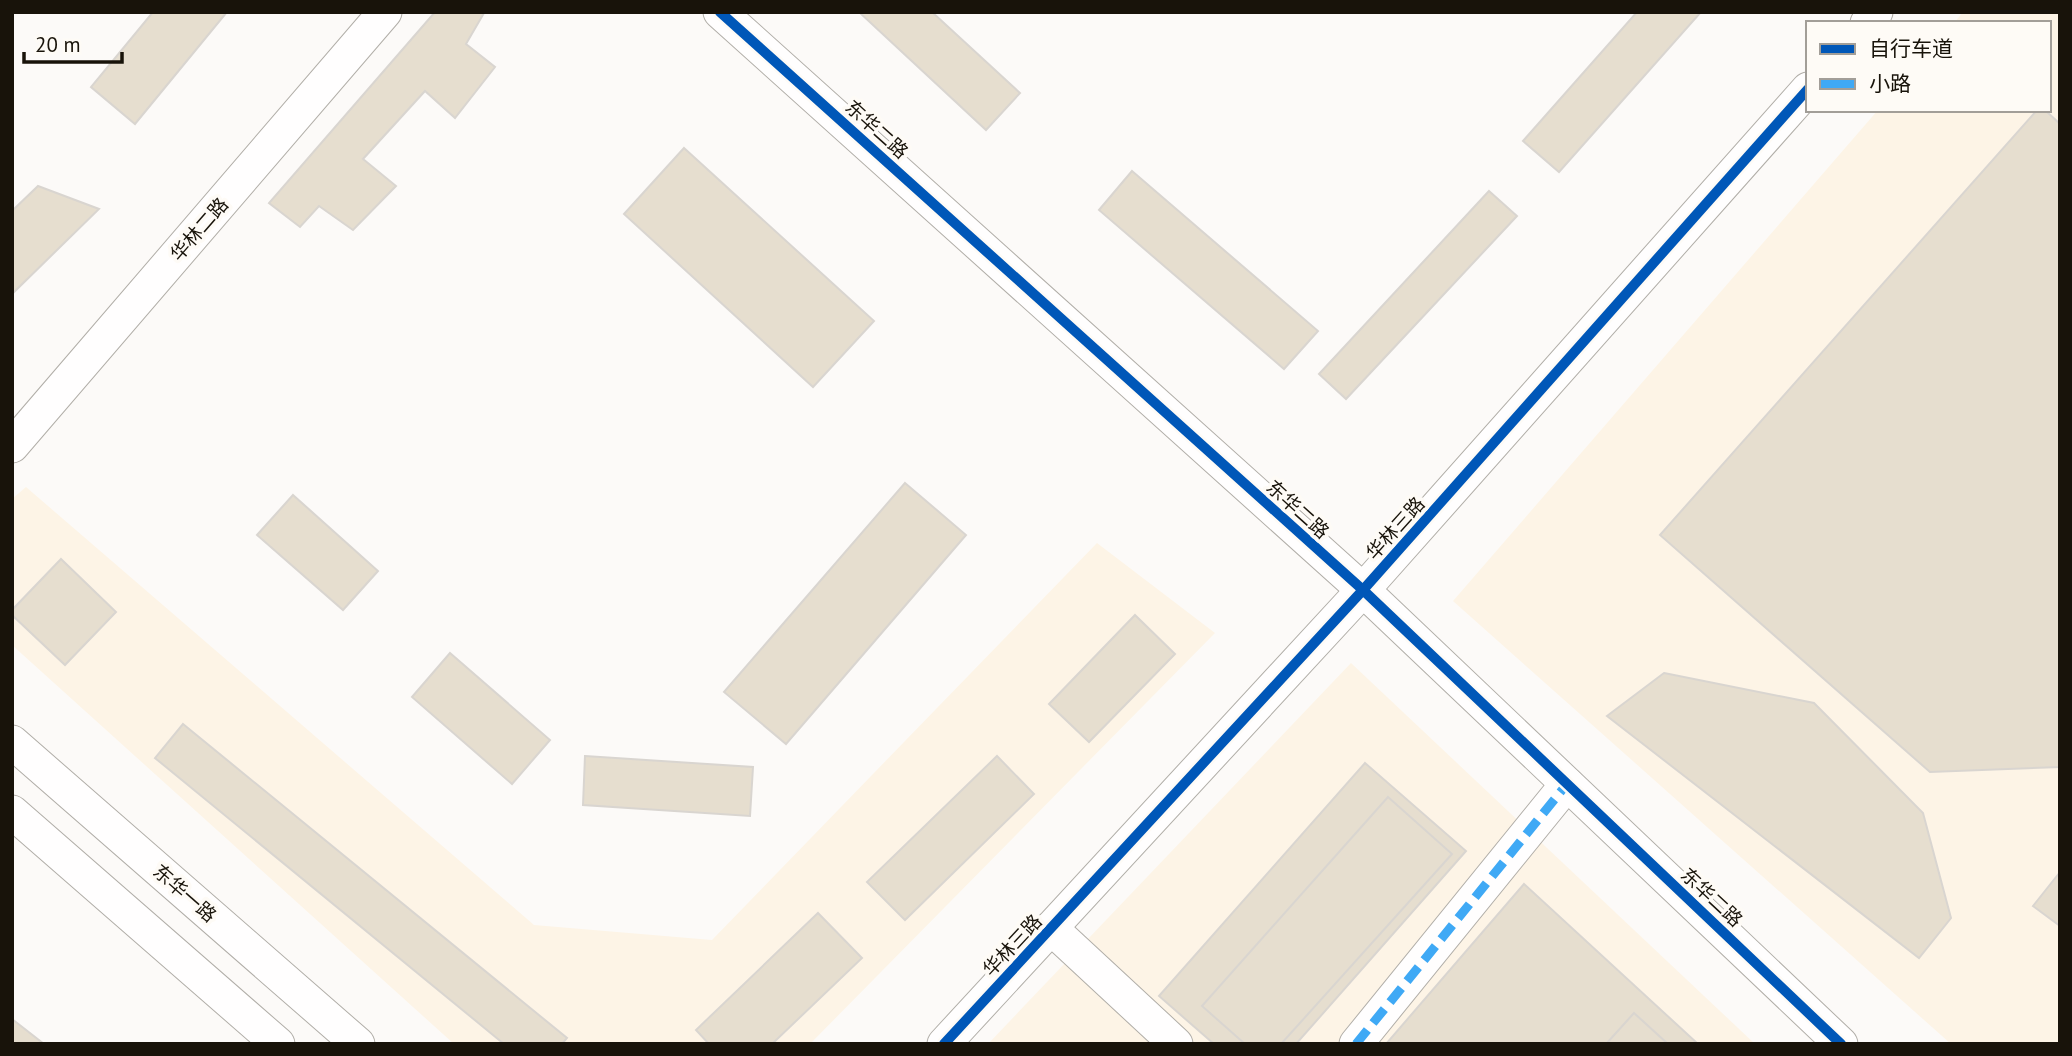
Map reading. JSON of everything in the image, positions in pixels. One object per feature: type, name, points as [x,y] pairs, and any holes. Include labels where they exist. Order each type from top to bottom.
[{"type":"street","name":"华林二路","points":[[12,446],[385,12]]},
{"type":"street","name":"东华二路","points":[[720,12],[1363,590],[1841,1044]]},
{"type":"street","name":"华林三路","points":[[944,1044],[1363,590],[1806,91]]},
{"type":"street","name":"东华一路","points":[[12,742],[358,1044]]},
{"type":"street","points":[[1356,1044],[1567,784]]},
{"type":"street","points":[[12,812],[278,1044]]},
{"type":"street","points":[[1051,928],[1176,1044]]},
{"type":"shaded area","points":[[1963,12],[2060,12],[2060,1044],[1951,1044],[1453,601],[1876,112],[2051,112],[2051,21],[1956,21]]},
{"type":"shaded area","points":[[26,487],[534,925],[712,940],[1097,543],[1215,633],[810,1044],[454,1044],[12,645],[12,499]]},
{"type":"shaded area","points":[[1351,663],[1755,1044],[988,1044]]},
{"type":"building","points":[[153,12],[227,12],[135,124],[91,87]]},
{"type":"building","points":[[435,12],[484,13],[466,44],[495,67],[455,118],[425,91],[363,159],[396,186],[353,230],[319,206],[300,227],[269,203]]},
{"type":"building","points":[[859,12],[932,12],[1020,93],[986,130]]},
{"type":"building","points":[[1637,12],[1701,12],[1559,172],[1523,141]]},
{"type":"building","points":[[2035,112],[2047,112],[2060,124],[2060,767],[1930,772],[1660,535]]},
{"type":"building","points":[[684,148],[874,321],[813,387],[624,214]]},
{"type":"building","points":[[1132,171],[1318,331],[1284,369],[1099,210]]},
{"type":"building","points":[[38,186],[99,209],[12,294],[12,211]]},
{"type":"building","points":[[1489,191],[1517,216],[1346,399],[1319,374]]},
{"type":"building","points":[[905,483],[966,535],[786,744],[724,692]]},
{"type":"building","points":[[293,495],[378,571],[343,610],[257,535]]},
{"type":"building","points":[[61,559],[116,612],[65,665],[12,615],[12,610]]},
{"type":"building","points":[[1135,615],[1175,654],[1089,742],[1049,704]]},
{"type":"building","points":[[450,653],[550,740],[512,784],[412,697]]},
{"type":"building","points":[[1664,673],[1814,703],[1923,813],[1951,918],[1919,958],[1607,716]]},
{"type":"building","points":[[183,724],[567,1038],[562,1044],[504,1044],[155,758]]},
{"type":"building","points":[[585,756],[753,767],[750,816],[583,805]]},
{"type":"building","points":[[997,756],[1034,794],[905,920],[867,882]]},
{"type":"building","points":[[1365,763],[1466,851],[1296,1044],[1214,1044],[1159,996]]},
{"type":"building","points":[[1388,797],[1452,854],[1281,1044],[1245,1044],[1202,1006]]},
{"type":"building","points":[[2060,872],[2060,926],[2033,906]]},
{"type":"building","points":[[1524,884],[1698,1044],[1386,1044]]},
{"type":"building","points":[[818,913],[862,958],[772,1044],[709,1044],[696,1030]]},
{"type":"building","points":[[1634,1013],[1668,1044],[1606,1044]]},
{"type":"building","points":[[12,1019],[44,1044],[12,1044]]},
{"type":"marked path","points":[[1356,1044],[1567,784]]},
{"type":"cycle path","points":[[720,12],[1363,590],[1841,1044]]},
{"type":"cycle path","points":[[944,1044],[1363,590],[1806,91]]}]
